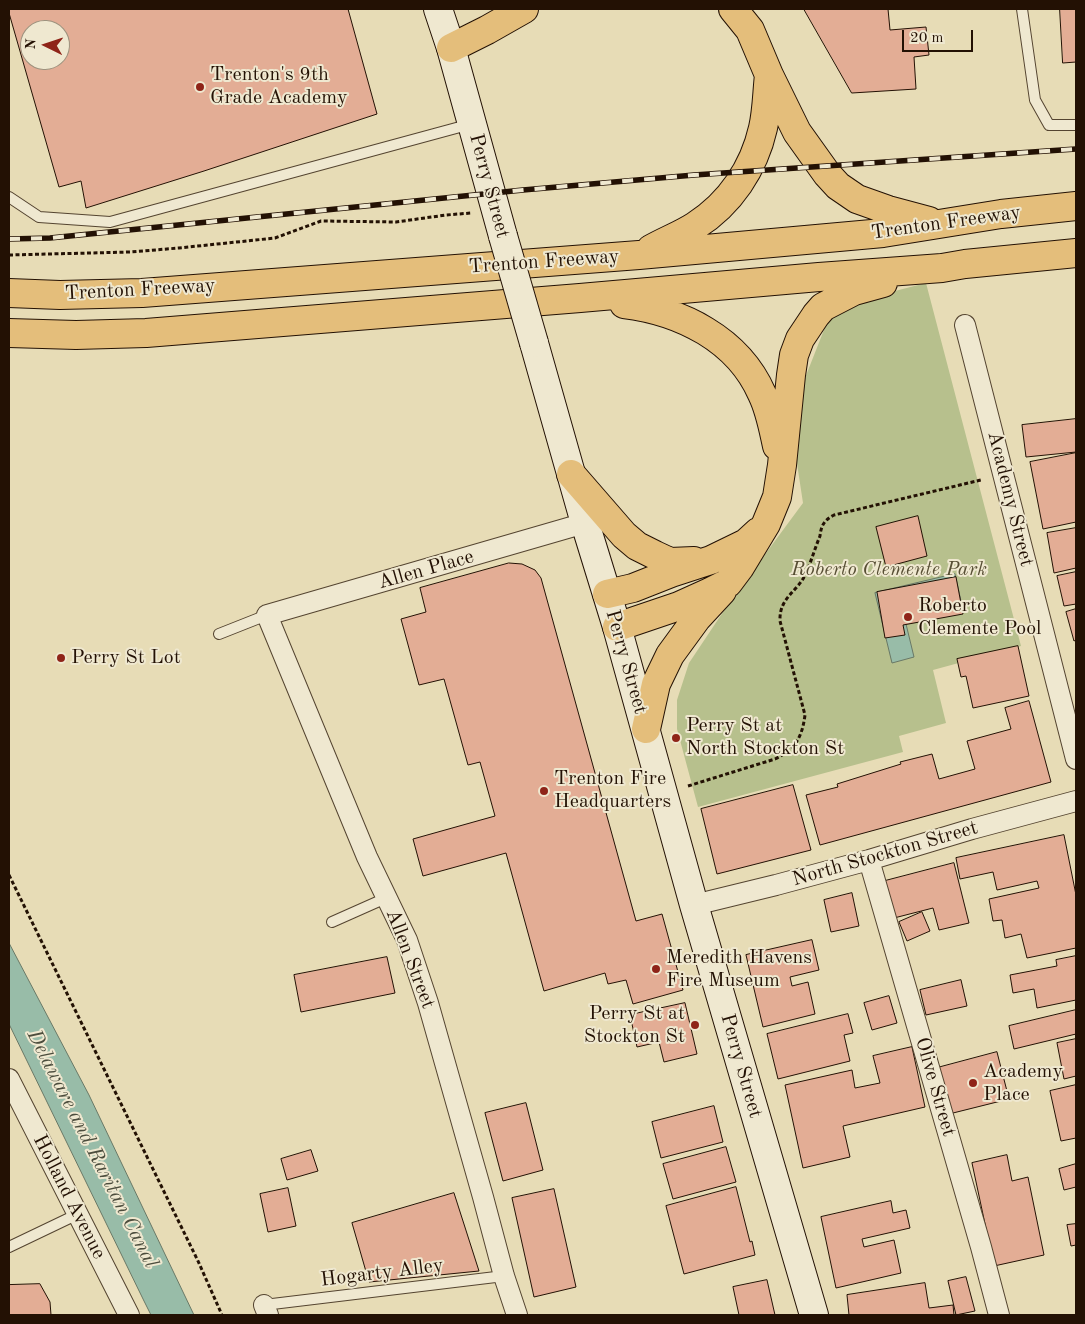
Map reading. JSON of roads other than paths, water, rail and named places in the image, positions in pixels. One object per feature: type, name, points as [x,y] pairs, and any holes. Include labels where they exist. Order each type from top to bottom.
[{"type":"highway","points":[[451,48],[524,9]]},
{"type":"highway","points":[[733,9],[750,30],[769,75],[798,132],[827,174],[838,186],[857,199],[888,210],[940,224]]},
{"type":"highway","points":[[639,255],[696,226],[734,192],[742,180],[757,148],[763,127],[769,75]]},
{"type":"highway","name":"Trenton Freeway","points":[[9,293],[60,295],[142,293],[639,255],[883,233],[1001,214],[1076,206]]},
{"type":"highway","name":"Trenton Freeway","points":[[9,333],[76,335],[146,333],[942,268],[1076,253]]},
{"type":"highway","points":[[646,729],[656,684],[670,655],[697,618],[740,567],[766,524],[777,497],[794,355],[800,340],[816,315],[823,307],[854,291],[942,268]]},
{"type":"highway","points":[[580,298],[660,311],[685,320],[723,342],[734,352],[748,370],[762,393],[782,465]]},
{"type":"highway","points":[[571,474],[624,535],[637,546],[670,562],[711,560]]},
{"type":"highway","points":[[607,594],[633,588],[711,560],[746,543],[766,524]]},
{"type":"highway","points":[[617,627],[679,606],[728,583]]},
{"type":"street","name":"Perry Street","points":[[438,9],[451,48],[585,523],[617,627],[694,905],[814,1315]]},
{"type":"street","name":"Academy Street","points":[[965,325],[1076,760]]},
{"type":"street","name":"Allen Place","points":[[267,615],[585,523]]},
{"type":"street","name":"Allen Street","points":[[267,615],[367,857],[407,940],[428,1003],[504,1276],[517,1315]]},
{"type":"street","name":"North Stockton Street","points":[[694,905],[869,860],[1076,800]]},
{"type":"street","name":"Olive Street","points":[[869,860],[1000,1315]]},
{"type":"street","name":"Holland Avenue","points":[[9,1079],[129,1315]]},
{"type":"lane","points":[[1022,9],[1035,100],[1049,125],[1076,125]]},
{"type":"lane","points":[[9,196],[39,217],[110,222],[472,123]]},
{"type":"lane","points":[[219,634],[267,615]]},
{"type":"lane","points":[[332,922],[386,898]]},
{"type":"lane","points":[[9,1247],[78,1214]]},
{"type":"lane","name":"Hogarty Alley","points":[[266,1310],[504,1276]]},
{"type":"water","name":"Roberto Clemente Pool","points":[[955,574],[963,610],[906,624],[914,657],[892,663],[875,593]]},
{"type":"water","name":"Delaware and Raritan Canal","points":[[9,943],[89,1095],[194,1315],[151,1315],[144,1301],[9,1024]]},
{"type":"railway","points":[[9,239],[50,238],[523,190],[694,175],[1076,149]]},
{"type":"place","name":"Trenton's 9th Grade Academy","points":[[200,87]]},
{"type":"place","name":"Roberto Clemente Pool","points":[[908,617]]},
{"type":"place","name":"Perry St Lot","points":[[61,658]]},
{"type":"place","name":"Perry St at North Stockton St","points":[[676,738]]},
{"type":"place","name":"Trenton Fire Headquarters","points":[[544,791]]},
{"type":"place","name":"Meredith Havens Fire Museum","points":[[656,969]]},
{"type":"place","name":"Perry St at Stockton St","points":[[695,1025]]},
{"type":"place","name":"Academy Place","points":[[973,1083]]},
{"type":"park label","name":"Roberto Clemente Park","points":[[889,570]]}]
